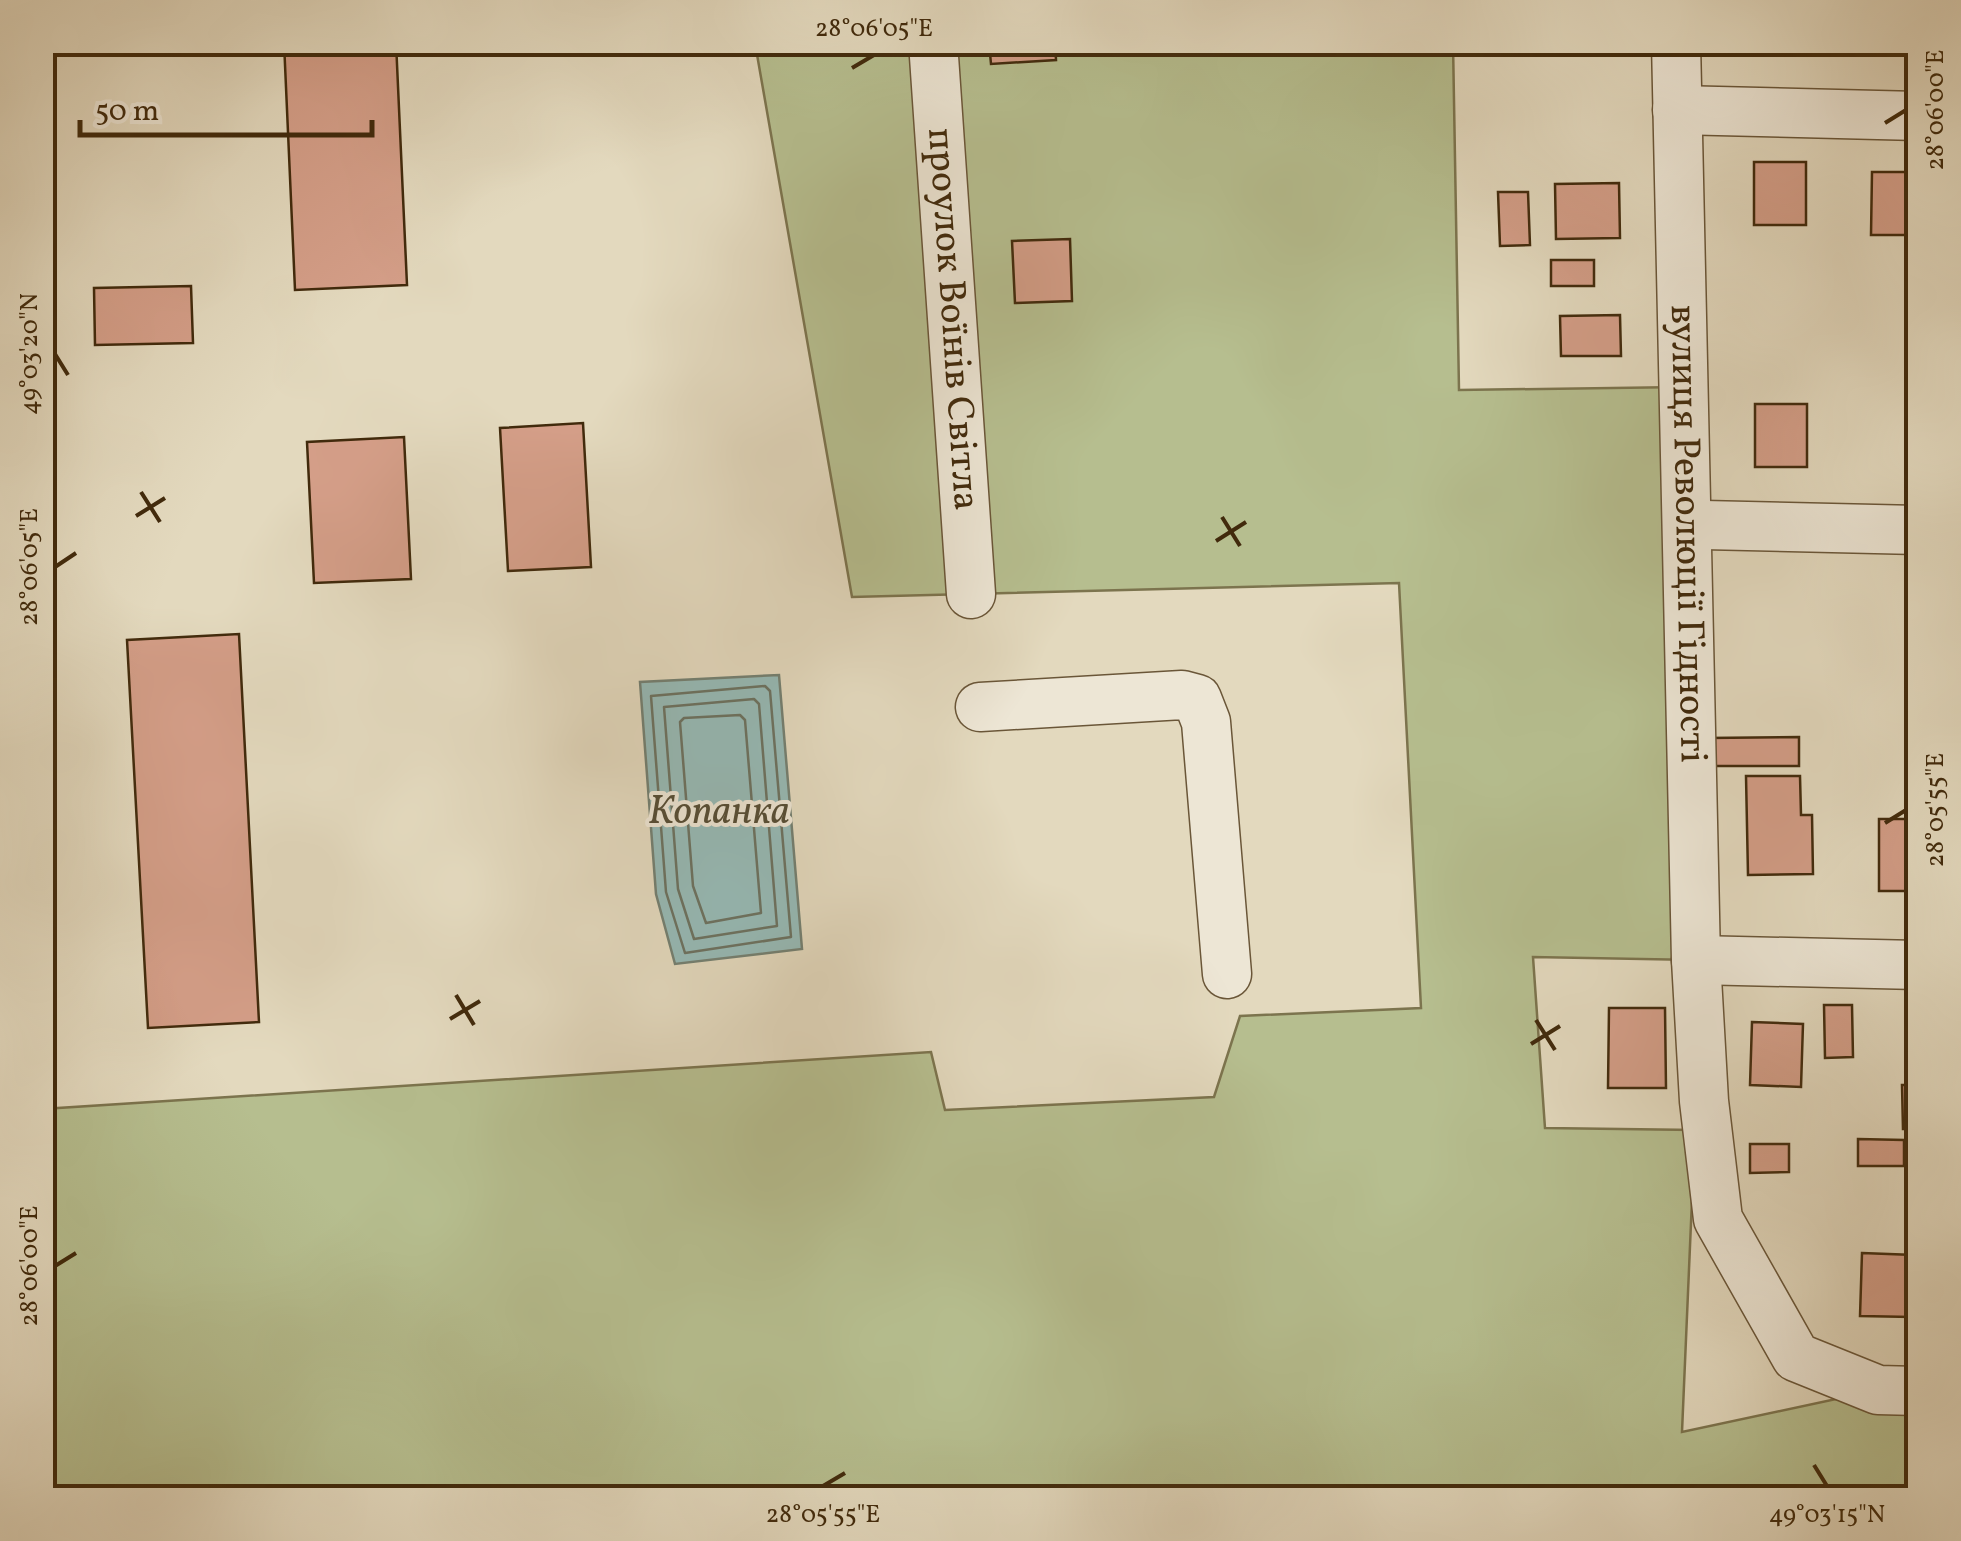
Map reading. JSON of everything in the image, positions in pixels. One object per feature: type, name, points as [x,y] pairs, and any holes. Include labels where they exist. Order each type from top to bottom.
[{"type":"street","name":"проулок Воїнів Світла","points":[[932,42],[971,594]]},
{"type":"street","name":"вулиця Революції Гідності","points":[[1676,42],[1696,960],[1704,1101],[1718,1220],[1796,1357],[1898,1390]]},
{"type":"street","points":[[1676,110],[1918,116]]},
{"type":"street","points":[[1704,526],[1918,530]]},
{"type":"street","points":[[980,707],[1182,695],[1197,699],[1206,722],[1227,974]]},
{"type":"street","points":[[1696,960],[1918,965]]},
{"type":"green space","points":[[755,43],[1453,43],[1459,390],[1682,387],[1696,960],[1533,957],[1545,1128],[1695,1130],[1682,1432],[1878,1390],[1918,1391],[1918,1498],[43,1498],[43,1109],[931,1052],[945,1110],[1214,1097],[1240,1016],[1421,1008],[1399,583],[852,597]]},
{"type":"water","name":"Копанка","points":[[779,675],[802,949],[675,964],[656,894],[640,682]]},
{"type":"building","points":[[284,42],[396,42],[407,285],[295,290]]},
{"type":"building","points":[[989,42],[1055,42],[1056,60],[991,64]]},
{"type":"building","points":[[1754,162],[1806,162],[1806,225],[1754,225]]},
{"type":"building","points":[[1872,172],[1918,172],[1918,235],[1871,235]]},
{"type":"building","points":[[1619,183],[1620,238],[1556,239],[1555,184]]},
{"type":"building","points":[[1498,192],[1528,192],[1530,245],[1500,246]]},
{"type":"building","points":[[1070,239],[1072,301],[1015,303],[1012,241]]},
{"type":"building","points":[[1551,260],[1594,260],[1594,286],[1551,286]]},
{"type":"building","points":[[191,286],[193,343],[95,345],[94,288]]},
{"type":"building","points":[[1620,315],[1621,356],[1561,356],[1560,316]]},
{"type":"building","points":[[1755,404],[1807,404],[1807,467],[1755,467]]},
{"type":"building","points":[[583,423],[591,567],[508,571],[500,428]]},
{"type":"building","points":[[404,437],[411,579],[314,583],[307,442]]},
{"type":"building","points":[[239,634],[259,1022],[148,1028],[127,640]]},
{"type":"building","points":[[1799,737],[1799,766],[1707,766],[1707,738]]},
{"type":"building","points":[[1746,776],[1800,776],[1801,815],[1812,815],[1813,874],[1748,875]]},
{"type":"building","points":[[1879,819],[1918,819],[1918,891],[1879,891]]},
{"type":"building","points":[[1824,1005],[1852,1005],[1853,1057],[1825,1058]]},
{"type":"building","points":[[1609,1008],[1665,1008],[1666,1088],[1608,1088]]},
{"type":"building","points":[[1752,1022],[1803,1024],[1801,1087],[1750,1085]]},
{"type":"building","points":[[1902,1085],[1918,1085],[1918,1129],[1903,1129]]},
{"type":"building","points":[[1858,1139],[1904,1140],[1904,1166],[1858,1166]]},
{"type":"building","points":[[1750,1144],[1789,1144],[1789,1172],[1750,1173]]},
{"type":"building","points":[[1862,1253],[1914,1255],[1912,1317],[1860,1316]]}]
